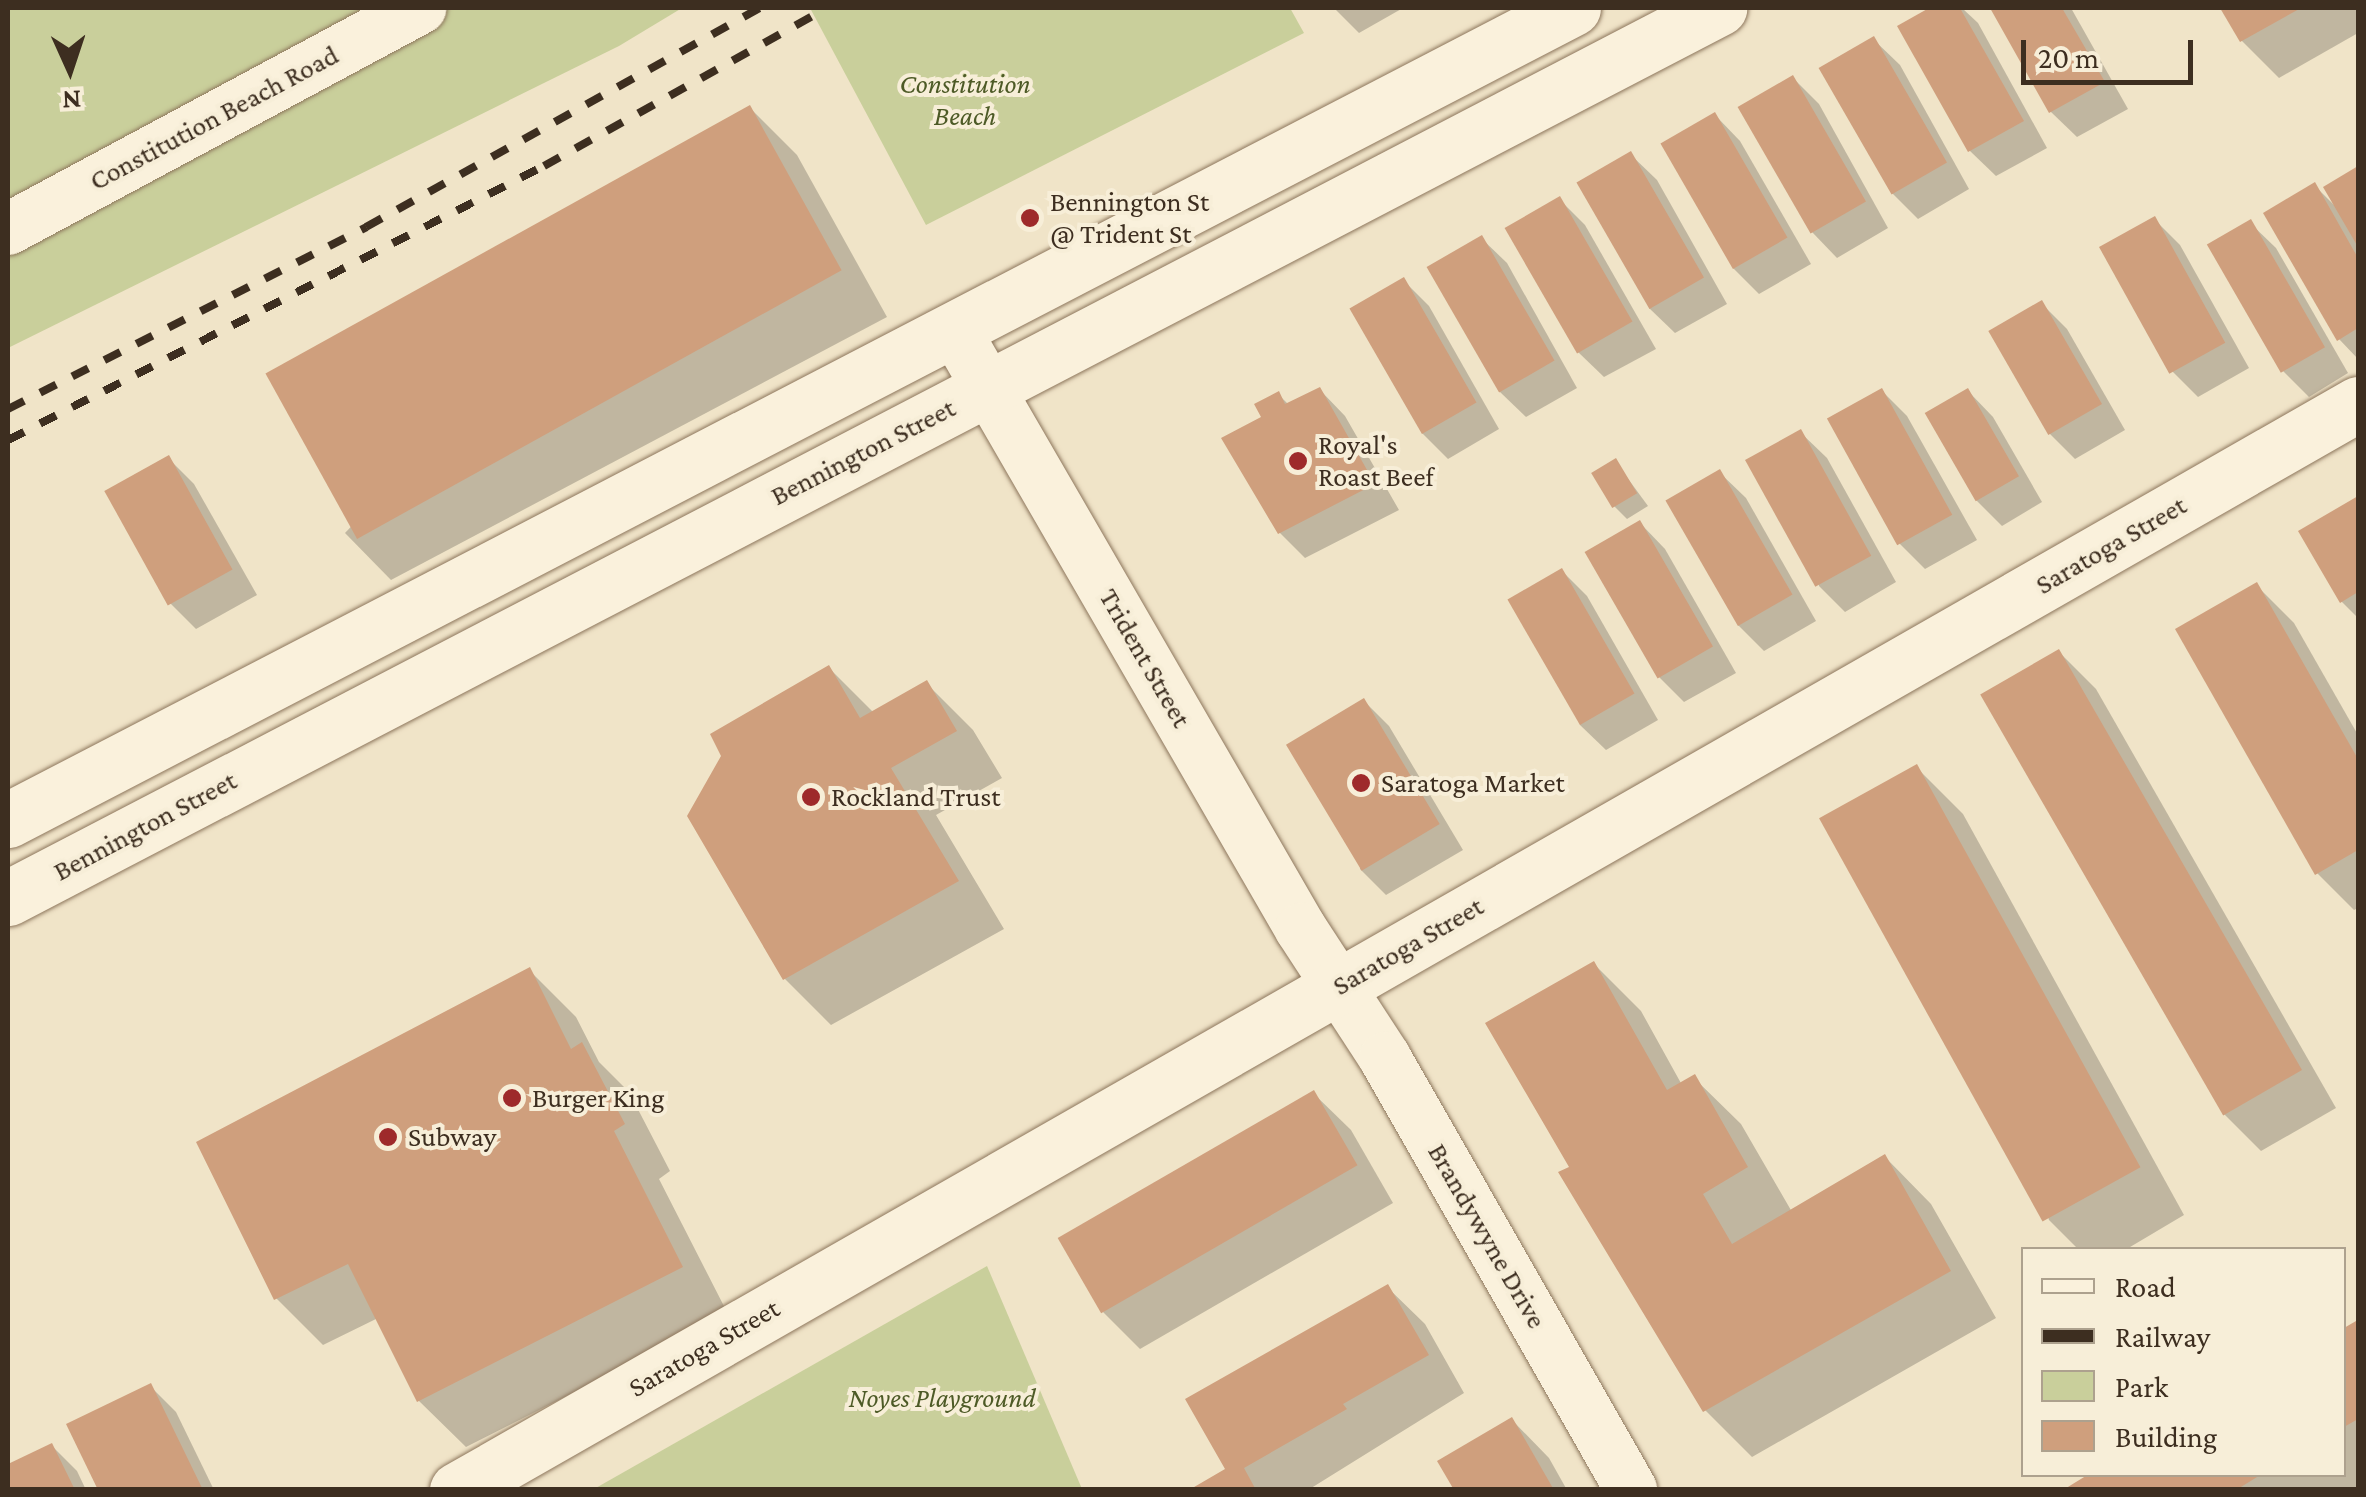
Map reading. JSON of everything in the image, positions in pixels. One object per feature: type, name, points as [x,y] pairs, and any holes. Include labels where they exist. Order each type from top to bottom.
[{"type":"main road","points":[[57,872],[16,815],[1574,8]]},
{"type":"main road","name":"Bennington Street","points":[[8,898],[1719,8]]},
{"type":"main road","name":"Saratoga Street","points":[[458,1490],[2358,404]]},
{"type":"main road","points":[[554,536],[586,596]]},
{"type":"main road","points":[[239,700],[269,761]]},
{"type":"street","name":"Constitution Beach Road","points":[[8,229],[420,8]]},
{"type":"street","name":"Trident Street","points":[[954,329],[1338,986]]},
{"type":"street","name":"Brandywyne Drive","points":[[1338,986],[1385,1058],[1631,1490]]},
{"type":"green space","points":[[8,8],[682,8],[619,46],[8,348]]},
{"type":"green space","name":"Constitution Beach","points":[[810,8],[1290,8],[1304,33],[926,225]]},
{"type":"green space","name":"Noyes Playground","points":[[987,1266],[1082,1489],[594,1489]]},
{"type":"building","points":[[1929,8],[1960,8],[2024,121],[1968,152],[1897,26]]},
{"type":"building","points":[[1990,8],[2062,8],[2105,82],[2049,113]]},
{"type":"building","points":[[2220,8],[2301,8],[2240,42]]},
{"type":"building","points":[[1874,36],[1947,162],[1892,194],[1819,68]]},
{"type":"building","points":[[1793,75],[1866,201],[1811,233],[1738,107]]},
{"type":"building","points":[[750,105],[842,270],[357,539],[265,374]]},
{"type":"building","points":[[1715,112],[1788,238],[1733,269],[1660,144]]},
{"type":"building","points":[[1631,151],[1704,277],[1649,309],[1576,182]]},
{"type":"building","points":[[2358,166],[2358,247],[2323,187]]},
{"type":"building","points":[[2315,182],[2358,258],[2358,328],[2337,341],[2263,213]]},
{"type":"building","points":[[1560,196],[1632,322],[1577,354],[1505,228]]},
{"type":"building","points":[[2155,216],[2225,343],[2169,374],[2099,247]]},
{"type":"building","points":[[2251,219],[2325,347],[2281,373],[2207,245]]},
{"type":"building","points":[[1482,235],[1554,361],[1499,393],[1427,267]]},
{"type":"building","points":[[1404,277],[1476,403],[1422,434],[1349,308]]},
{"type":"building","points":[[2042,300],[2102,404],[2048,435],[1988,331]]},
{"type":"building","name":"Royal's Roast Beef","points":[[1320,387],[1375,484],[1278,534],[1221,438],[1261,417],[1254,404],[1279,391],[1285,404]]},
{"type":"building","points":[[1882,388],[1952,515],[1897,545],[1827,419]]},
{"type":"building","points":[[1968,388],[2019,476],[1976,501],[1925,413]]},
{"type":"building","points":[[1801,429],[1871,556],[1815,587],[1745,460]]},
{"type":"building","points":[[169,455],[233,570],[168,605],[104,491]]},
{"type":"building","points":[[1616,458],[1637,493],[1612,508],[1591,473]]},
{"type":"building","points":[[1720,469],[1792,595],[1738,626],[1665,500]]},
{"type":"building","points":[[2358,496],[2358,592],[2340,603],[2298,531]]},
{"type":"building","points":[[1640,520],[1713,646],[1658,678],[1585,552]]},
{"type":"building","points":[[1562,568],[1634,694],[1580,725],[1507,600]]},
{"type":"building","points":[[2257,582],[2358,759],[2358,850],[2315,875],[2175,629]]},
{"type":"building","points":[[2059,649],[2302,1070],[2223,1115],[1980,695]]},
{"type":"building","points":[[829,665],[860,718],[927,680],[957,731],[891,768],[959,881],[783,980],[687,816],[721,756],[710,734]]},
{"type":"building","name":"Saratoga Market","points":[[1364,698],[1440,824],[1362,871],[1286,745]]},
{"type":"building","points":[[1917,764],[2140,1167],[2043,1221],[1819,818]]},
{"type":"building","points":[[1594,961],[1667,1090],[1695,1074],[1748,1167],[1703,1194],[1732,1244],[1885,1154],[1951,1271],[1703,1412],[1558,1172],[1569,1167],[1485,1023]]},
{"type":"building","points":[[530,967],[571,1049],[582,1042],[625,1124],[614,1131],[683,1267],[417,1402],[348,1264],[274,1300],[196,1142]]},
{"type":"building","points":[[1314,1090],[1358,1165],[1101,1313],[1058,1238]]},
{"type":"building","points":[[1388,1284],[1429,1355],[1343,1404],[1347,1409],[1244,1468],[1256,1490],[1189,1490],[1225,1469],[1185,1399]]},
{"type":"building","points":[[2356,1321],[2358,1419],[2346,1426],[2346,1327]]},
{"type":"building","points":[[151,1383],[203,1490],[98,1490],[66,1424]]},
{"type":"building","points":[[1512,1417],[1554,1490],[1454,1490],[1437,1461]]},
{"type":"building","points":[[52,1443],[75,1490],[8,1490],[8,1464]]},
{"type":"building","points":[[2084,1477],[2257,1477],[2236,1490],[2063,1490]]},
{"type":"railway","points":[[8,409],[366,227],[759,8]]},
{"type":"railway","points":[[8,440],[544,166],[827,8]]},
{"type":"place","name":"Bennington St @ Trident St","points":[[1030,218]]},
{"type":"place","name":"Royal's Roast Beef","points":[[1298,461]]},
{"type":"place","name":"Saratoga Market","points":[[1361,783]]},
{"type":"place","name":"Rockland Trust","points":[[811,797]]},
{"type":"place","name":"Burger King","points":[[512,1098]]},
{"type":"place","name":"Subway","points":[[388,1137]]}]
